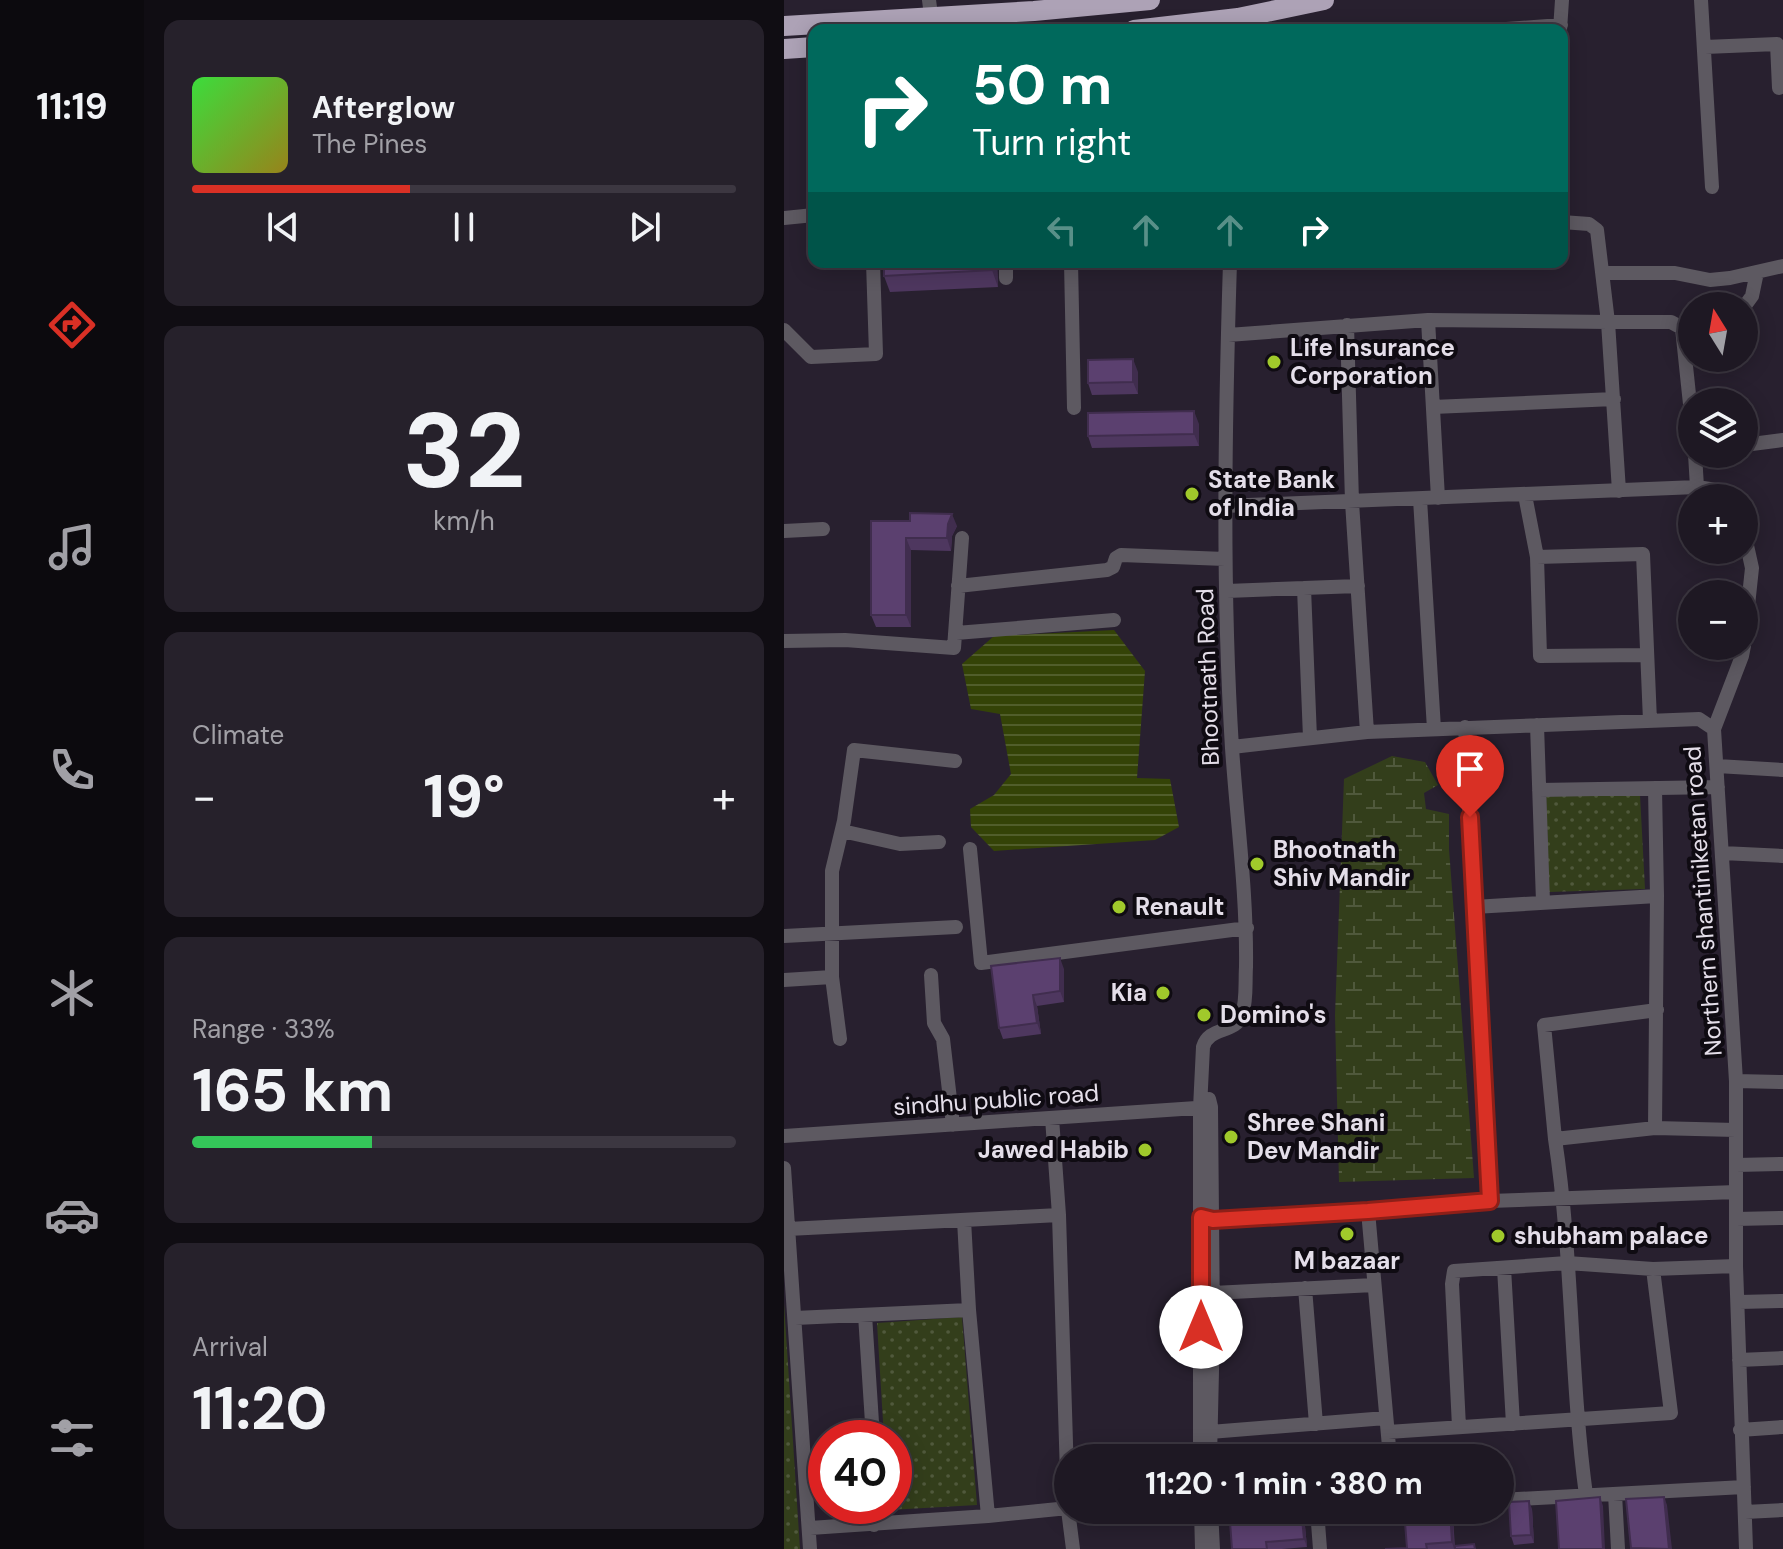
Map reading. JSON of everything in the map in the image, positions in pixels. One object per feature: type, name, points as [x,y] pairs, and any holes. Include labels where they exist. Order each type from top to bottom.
[{"type":"highway","points":[[811,24],[931,15],[958,7],[1034,11],[1150,0]]},
{"type":"highway","points":[[1237,24],[1324,0]]},
{"type":"highway","points":[[784,26],[808,24]]},
{"type":"highway","points":[[784,49],[808,47]]},
{"type":"street","points":[[1560,24],[1562,0]]},
{"type":"street","points":[[1701,0],[1712,187]]},
{"type":"street","points":[[1705,47],[1777,44],[1779,88]]},
{"type":"street","points":[[784,218],[808,216]]},
{"type":"street","points":[[1568,223],[1594,225],[1599,237],[1619,491]]},
{"type":"street","points":[[1603,273],[1675,273],[1710,280],[1783,266]]},
{"type":"street","points":[[784,330],[811,357],[876,354],[873,268]]},
{"type":"street","points":[[1006,268],[1006,278]]},
{"type":"street","points":[[1071,268],[1074,408]]},
{"type":"street","name":"Bhootnath Road","points":[[1200,1444],[1207,1219],[1203,1068],[1206,1038],[1236,1025],[1242,1017],[1247,928],[1232,747],[1225,559],[1230,268]]},
{"type":"street","points":[[1753,292],[1757,272]]},
{"type":"street","points":[[1228,335],[1428,320],[1678,324]]},
{"type":"street","points":[[1428,320],[1438,498]]},
{"type":"street","points":[[1347,325],[1352,502],[1367,732]]},
{"type":"street","points":[[1433,407],[1614,399]]},
{"type":"street","points":[[1758,443],[1783,440]]},
{"type":"street","points":[[1224,506],[1678,488]]},
{"type":"street","points":[[1525,495],[1537,557],[1540,656],[1647,655]]},
{"type":"street","points":[[1420,499],[1434,729]]},
{"type":"street","points":[[784,531],[823,529]]},
{"type":"street","points":[[784,641],[845,640],[954,648],[962,538]]},
{"type":"street","points":[[1537,557],[1643,554],[1650,721]]},
{"type":"street","points":[[958,586],[1110,569],[1121,555],[1225,559]]},
{"type":"street","points":[[1227,591],[1358,586]]},
{"type":"street","points":[[1304,588],[1310,738]]},
{"type":"street","points":[[956,633],[1114,620]]},
{"type":"street","points":[[1714,729],[1740,660]]},
{"type":"street","name":"Northern shantiniketan road","points":[[1232,747],[1367,732],[1465,727],[1699,719],[1714,729],[1736,1081],[1736,1266],[1746,1549]]},
{"type":"street","points":[[1537,725],[1543,902]]},
{"type":"street","points":[[1465,727],[1490,1201]]},
{"type":"street","points":[[840,1039],[832,977],[832,871],[842,831],[854,750],[955,761]]},
{"type":"street","points":[[1717,766],[1783,770]]},
{"type":"street","points":[[1539,790],[1718,787]]},
{"type":"street","points":[[1655,788],[1655,1128]]},
{"type":"street","points":[[842,831],[900,844],[939,842]]},
{"type":"street","points":[[970,849],[981,963],[1247,928]]},
{"type":"street","points":[[1722,853],[1783,856]]},
{"type":"street","points":[[1474,907],[1657,896]]},
{"type":"street","points":[[784,936],[956,927]]},
{"type":"street","points":[[931,975],[934,1023],[943,1039],[953,1125]]},
{"type":"street","points":[[784,980],[832,977]]},
{"type":"street","points":[[1586,1495],[1576,1420],[1564,1198],[1544,1025],[1657,1010]]},
{"type":"street","points":[[1736,1081],[1783,1082]]},
{"type":"street","name":"sindhu public road","points":[[784,1136],[1206,1108]]},
{"type":"street","points":[[1052,1118],[1059,1215],[1066,1444]]},
{"type":"street","points":[[1555,1139],[1655,1128],[1736,1130]]},
{"type":"street","points":[[1736,1165],[1783,1164]]},
{"type":"street","points":[[784,1168],[810,1549]]},
{"type":"street","points":[[1207,1219],[1490,1201],[1736,1192]]},
{"type":"street","points":[[1368,1211],[1389,1444]]},
{"type":"street","points":[[788,1229],[1059,1215]]},
{"type":"street","points":[[1736,1219],[1783,1218]]},
{"type":"street","name":"Bhootnath Road","points":[[1207,1219],[1213,1293],[1210,1444]]},
{"type":"street","points":[[964,1220],[988,1516]]},
{"type":"street","points":[[1459,1427],[1452,1284],[1454,1271],[1567,1263],[1653,1269],[1736,1266]]},
{"type":"street","points":[[1504,1268],[1513,1424]]},
{"type":"street","points":[[1210,1432],[1316,1424],[1459,1427],[1671,1413],[1653,1269]]},
{"type":"street","points":[[1213,1293],[1374,1285]]},
{"type":"street","points":[[1305,1288],[1316,1424]]},
{"type":"street","points":[[1739,1302],[1783,1301]]},
{"type":"street","points":[[795,1318],[969,1310]]},
{"type":"street","points":[[865,1315],[872,1420]]},
{"type":"street","points":[[1739,1360],[1783,1358]]},
{"type":"street","points":[[1740,1430],[1783,1427]]},
{"type":"street","points":[[1514,1499],[1744,1487]]},
{"type":"street","points":[[1615,1494],[1618,1549]]},
{"type":"street","points":[[810,1528],[1054,1510]]},
{"type":"street","points":[[1745,1512],[1783,1510]]},
{"type":"street","points":[[1070,1524],[1073,1549]]},
{"type":"street","points":[[1202,1549],[1205,1524]]},
{"type":"street","points":[[1208,1524],[1213,1549]]},
{"type":"street","points":[[1319,1524],[1320,1549]]},
{"type":"green space","points":[[1392,756],[1425,762],[1438,785],[1424,793],[1426,809],[1449,814],[1474,1178],[1339,1182],[1335,1015],[1344,779]]},
{"type":"green space","points":[[1546,795],[1640,795],[1645,889],[1549,892]]},
{"type":"green space","points":[[784,1303],[800,1549],[784,1549]]},
{"type":"green space","points":[[962,1317],[977,1505],[912,1509],[912,1420],[883,1420],[877,1323]]},
{"type":"shaded area","points":[[1114,630],[1145,671],[1137,778],[1170,779],[1179,827],[1155,840],[994,851],[971,827],[970,809],[994,795],[1011,774],[1000,714],[971,709],[962,664],[994,636]]},
{"type":"building","points":[[884,268],[992,268],[992,270],[884,276]]},
{"type":"building","points":[[1133,359],[1133,382],[1088,383],[1088,360]]},
{"type":"building","points":[[1194,411],[1194,434],[1088,436],[1088,413]]},
{"type":"building","points":[[910,513],[952,514],[947,538],[906,538],[906,615],[871,615],[871,521],[910,521]]},
{"type":"building","points":[[1060,958],[1060,991],[1033,995],[1037,1023],[999,1028],[991,966]]},
{"type":"building","points":[[1600,1497],[1603,1549],[1559,1549],[1556,1501]]},
{"type":"building","points":[[1664,1497],[1669,1549],[1631,1548],[1626,1499]]},
{"type":"building","points":[[1529,1501],[1531,1535],[1511,1536],[1514,1502]]},
{"type":"building","points":[[1230,1524],[1303,1524],[1304,1539],[1266,1542],[1267,1549],[1232,1549]]},
{"type":"building","points":[[1405,1524],[1451,1524],[1452,1542],[1426,1544],[1427,1549],[1385,1549],[1407,1548]]},
{"type":"building","points":[[1474,1544],[1475,1549],[1455,1549],[1455,1546]]},
{"type":"place","name":"Life Insurance Corporation","points":[[1274,362]]},
{"type":"place","name":"State Bank of India","points":[[1192,494]]},
{"type":"place","name":"Bhootnath Shiv Mandir","points":[[1257,864]]},
{"type":"place","name":"Renault","points":[[1119,907]]},
{"type":"place","name":"Kia","points":[[1163,993]]},
{"type":"place","name":"Domino's","points":[[1204,1015]]},
{"type":"place","name":"Shree Shani Dev Mandir","points":[[1231,1137]]},
{"type":"place","name":"Jawed Habib","points":[[1145,1150]]},
{"type":"place","name":"M bazaar","points":[[1347,1234]]},
{"type":"place","name":"shubham palace","points":[[1498,1236]]},
{"type":"route","points":[[1201,1327],[1201,1217],[1213,1220],[1490,1201],[1470,817]]}]
